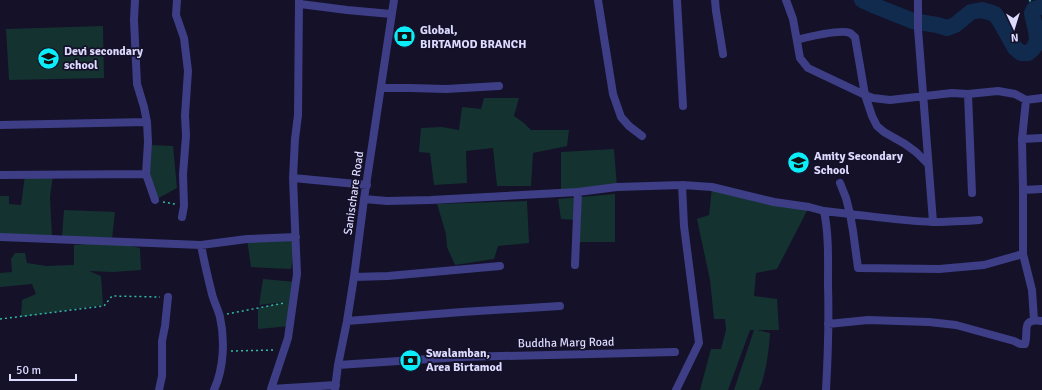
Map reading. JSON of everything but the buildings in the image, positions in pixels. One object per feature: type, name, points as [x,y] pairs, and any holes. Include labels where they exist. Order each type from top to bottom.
[{"type":"street","points":[[135,0],[134,20],[137,84],[147,122],[148,142],[146,174],[155,200]]},
{"type":"street","points":[[177,0],[176,15],[184,38],[188,71],[184,115],[186,136],[183,174],[184,206],[182,217]]},
{"type":"street","name":"Sanischare Road","points":[[336,388],[338,365],[354,277],[364,199],[394,0]]},
{"type":"street","points":[[598,0],[613,94],[621,117],[629,126],[642,136]]},
{"type":"street","points":[[677,0],[683,106]]},
{"type":"street","points":[[715,0],[723,54]]},
{"type":"street","points":[[786,0],[794,19],[800,58],[808,68],[865,95],[873,98],[890,100],[952,93],[968,94],[998,91],[1015,94],[1026,100],[1042,98]]},
{"type":"street","points":[[918,0],[918,29],[933,222]]},
{"type":"street","points":[[336,388],[268,390],[288,338],[297,274],[294,178],[295,139],[298,116],[300,2],[347,10],[391,14]]},
{"type":"street","points":[[797,40],[811,36],[842,32],[850,33],[855,37],[865,95],[877,126],[916,152],[928,164]]},
{"type":"street","points":[[381,88],[446,89],[499,86]]},
{"type":"street","points":[[968,94],[972,193]]},
{"type":"street","points":[[828,324],[868,320],[956,324],[1020,344],[1025,344],[1026,327],[1030,322],[1038,321],[1032,290],[1022,254],[1022,139],[1026,100]]},
{"type":"street","points":[[0,125],[147,122]]},
{"type":"street","points":[[1022,139],[1042,138]]},
{"type":"street","points":[[0,175],[146,174]]},
{"type":"street","points":[[294,178],[367,186]]},
{"type":"street","points":[[840,183],[850,214],[858,268],[938,269],[984,265],[1022,254]]},
{"type":"street","points":[[364,199],[387,201],[432,200],[578,192],[617,187],[682,185],[712,187],[774,202],[809,207],[824,211],[896,220],[952,222],[979,220]]},
{"type":"street","points":[[676,390],[700,343],[684,226],[682,185]]},
{"type":"street","points":[[1023,190],[1042,189]]},
{"type":"street","points":[[575,265],[578,192]]},
{"type":"street","points":[[824,211],[827,225],[828,260],[826,390]]},
{"type":"street","points":[[0,237],[201,245],[247,239],[296,237]]},
{"type":"street","points":[[201,245],[212,295],[220,316],[224,351],[218,382],[214,390]]},
{"type":"street","points":[[354,277],[388,276],[500,266]]},
{"type":"street","points":[[159,390],[162,376],[162,341],[168,297]]},
{"type":"street","points":[[347,321],[560,306]]},
{"type":"street","name":"Buddha Marg Road","points":[[338,365],[460,357],[675,352]]},
{"type":"path","points":[[155,200],[184,206]]},
{"type":"path","points":[[0,319],[104,306],[112,296],[168,297]]},
{"type":"path","points":[[220,316],[293,301]]},
{"type":"path","points":[[224,351],[284,350]]},
{"type":"green space","points":[[103,26],[104,78],[9,80],[6,29]]},
{"type":"green space","points":[[484,98],[519,98],[514,116],[531,130],[569,130],[567,146],[533,153],[531,186],[497,186],[493,148],[466,151],[467,183],[434,185],[430,153],[419,152],[421,128],[442,127],[459,130],[462,107],[481,109]]},
{"type":"green space","points":[[149,145],[173,146],[177,188],[155,200],[148,174]]},
{"type":"green space","points":[[614,149],[617,187],[561,192],[561,152]]},
{"type":"green space","points":[[25,175],[53,175],[50,197],[52,236],[0,236],[0,196],[9,196],[9,204],[21,205]]},
{"type":"green space","points":[[712,187],[809,207],[777,269],[756,273],[754,296],[777,299],[779,330],[757,330],[770,333],[767,362],[764,377],[759,390],[734,390],[754,330],[750,330],[728,390],[700,390],[711,349],[721,349],[726,330],[725,319],[714,319],[710,280],[697,219],[709,215]]},
{"type":"green space","points":[[615,194],[615,242],[574,242],[577,220],[561,219],[558,199]]},
{"type":"green space","points":[[527,201],[529,243],[498,246],[494,259],[455,265],[447,247],[446,234],[437,204]]},
{"type":"green space","points":[[64,210],[115,212],[112,239],[62,237]]},
{"type":"green space","points":[[296,237],[291,269],[251,267],[247,239]]},
{"type":"green space","points":[[113,242],[140,248],[141,270],[113,272],[89,271],[101,276],[103,305],[21,317],[22,300],[36,294],[32,284],[0,287],[0,273],[12,272],[11,259],[15,253],[25,253],[27,263],[46,266],[74,265],[74,245]]},
{"type":"green space","points":[[263,279],[296,282],[290,326],[258,329],[258,308],[285,302],[259,305]]},
{"type":"waterway","points":[[862,0],[913,21],[947,28],[955,25],[971,12],[982,10],[995,14],[1015,48],[1021,53],[1028,53],[1033,49],[1037,36],[1032,13],[1034,9],[1042,7]]},
{"type":"place","name":"Global, BIRTAMOD BRANCH","points":[[405,37]]},
{"type":"place","name":"Devi secondary school","points":[[48,58]]},
{"type":"place","name":"Amity Secondary School","points":[[798,163]]},
{"type":"place","name":"Swalamban, Area Birtamod","points":[[411,360]]}]
